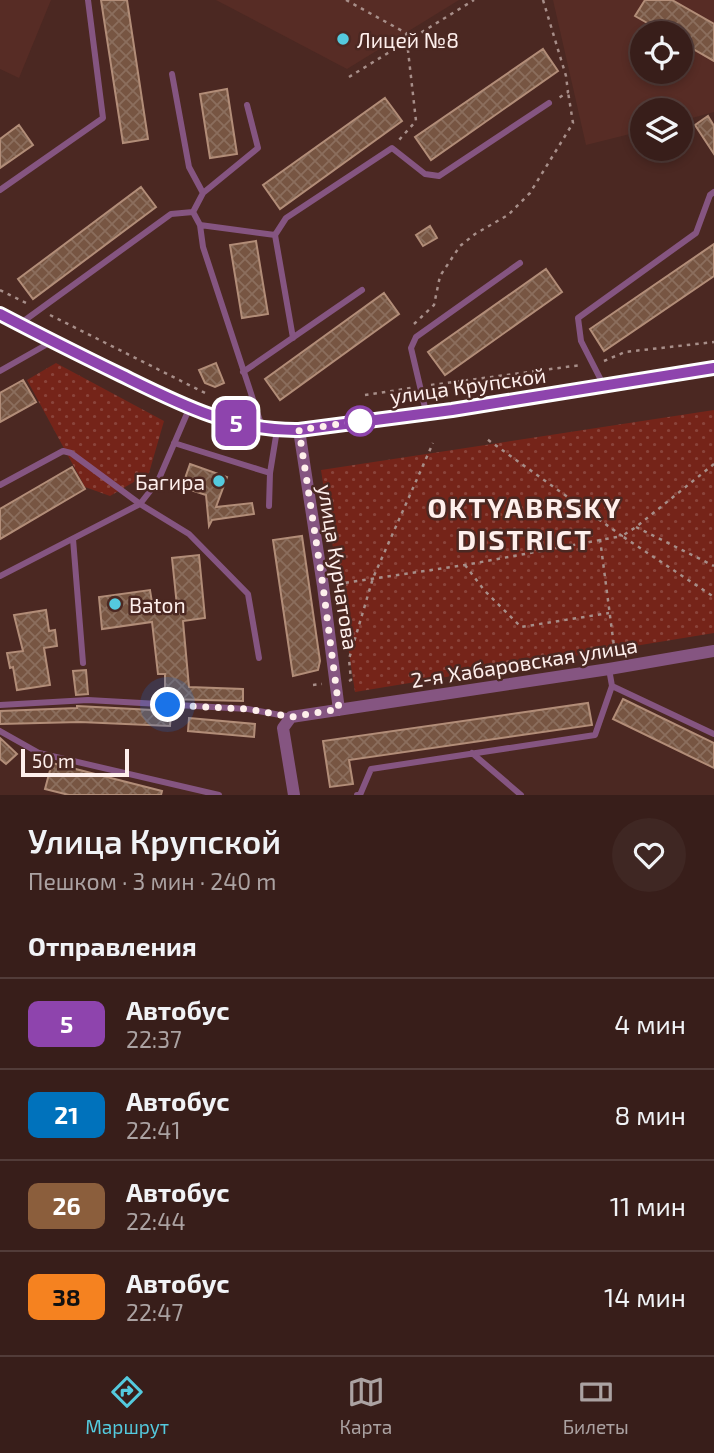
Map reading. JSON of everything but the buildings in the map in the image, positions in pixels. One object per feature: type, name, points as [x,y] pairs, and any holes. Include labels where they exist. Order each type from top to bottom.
[{"type":"street","name":"улица Крупской","points":[[0,314],[189,409],[226,422],[270,429],[299,430],[426,414],[714,368]]},
{"type":"street","name":"улица Курчатова","points":[[299,430],[339,709]]},
{"type":"street","name":"2-я Хабаровская улица","points":[[291,717],[714,651]]},
{"type":"street","points":[[291,717],[282,727],[294,795]]},
{"type":"lane","points":[[0,190],[103,118],[88,0]]},
{"type":"lane","points":[[172,74],[190,167],[203,193]]},
{"type":"lane","points":[[293,338],[275,235],[286,218],[392,148],[425,174],[439,176],[549,103]]},
{"type":"lane","points":[[192,212],[203,193],[258,148],[247,105]]},
{"type":"lane","points":[[604,386],[582,341],[578,318],[696,233],[710,195],[714,192]]},
{"type":"lane","points":[[192,212],[200,225],[203,247],[243,372],[270,429],[269,506]]},
{"type":"lane","points":[[20,324],[171,214],[192,212]]},
{"type":"lane","points":[[200,225],[275,235]]},
{"type":"lane","points":[[426,414],[411,348],[416,337],[520,263]]},
{"type":"lane","points":[[243,372],[362,290]]},
{"type":"lane","points":[[0,372],[52,341]]},
{"type":"lane","points":[[0,576],[140,504],[158,481],[189,409]]},
{"type":"lane","points":[[174,443],[270,472]]},
{"type":"lane","points":[[0,485],[63,451],[71,453],[140,504],[188,534],[248,593],[259,658]]},
{"type":"lane","points":[[72,539],[83,663]]},
{"type":"lane","points":[[359,795],[371,769],[595,735],[612,686],[613,668]]},
{"type":"lane","points":[[612,686],[714,734]]},
{"type":"lane","points":[[0,705],[88,700],[248,709],[291,717]]},
{"type":"lane","points":[[0,731],[39,754],[219,795]]},
{"type":"lane","points":[[472,753],[521,795]]},
{"type":"path","points":[[346,0],[405,33],[416,121],[392,148]]},
{"type":"path","points":[[349,77],[474,0]]},
{"type":"path","points":[[414,324],[434,305],[440,276],[460,246],[508,215],[530,193],[573,123],[566,76],[544,0]]},
{"type":"path","points":[[549,103],[568,92]]},
{"type":"path","points":[[0,290],[209,395]]},
{"type":"path","points":[[365,395],[577,365],[594,365],[625,352],[714,342]]},
{"type":"path","points":[[484,437],[622,536],[714,597]]},
{"type":"path","points":[[313,685],[351,680],[349,659],[373,578],[433,443]]},
{"type":"path","points":[[323,586],[465,565],[622,536],[714,464]]},
{"type":"path","points":[[636,527],[714,566]]},
{"type":"path","points":[[600,539],[613,668]]},
{"type":"path","points":[[465,565],[484,590],[521,627],[609,613]]},
{"type":"shaded area","points":[[0,0],[51,0],[19,78],[0,69]]},
{"type":"shaded area","name":"Лицей №8","points":[[216,0],[459,0],[347,69]]},
{"type":"shaded area","points":[[553,0],[714,0],[714,112],[693,118],[693,98],[630,98],[630,134],[586,145]]},
{"type":"shaded area","points":[[56,363],[164,421],[149,473],[110,496],[85,487],[27,380]]},
{"type":"shaded area","points":[[714,410],[714,633],[355,692],[321,470]]},
{"type":"bus line","name":"5","points":[[0,314],[189,409],[226,422],[277,430],[299,430],[426,414],[714,368]]},
{"type":"place","name":"Лицей №8","points":[[343,39]]},
{"type":"place","name":"Багира","points":[[219,481]]},
{"type":"place","name":"Baton","points":[[115,604]]},
{"type":"district","name":"OKTYABRSKY DISTRICT","points":[[525,523]]},
{"type":"route","points":[[168,705],[248,709],[291,717],[339,709],[299,430],[360,421]]}]
